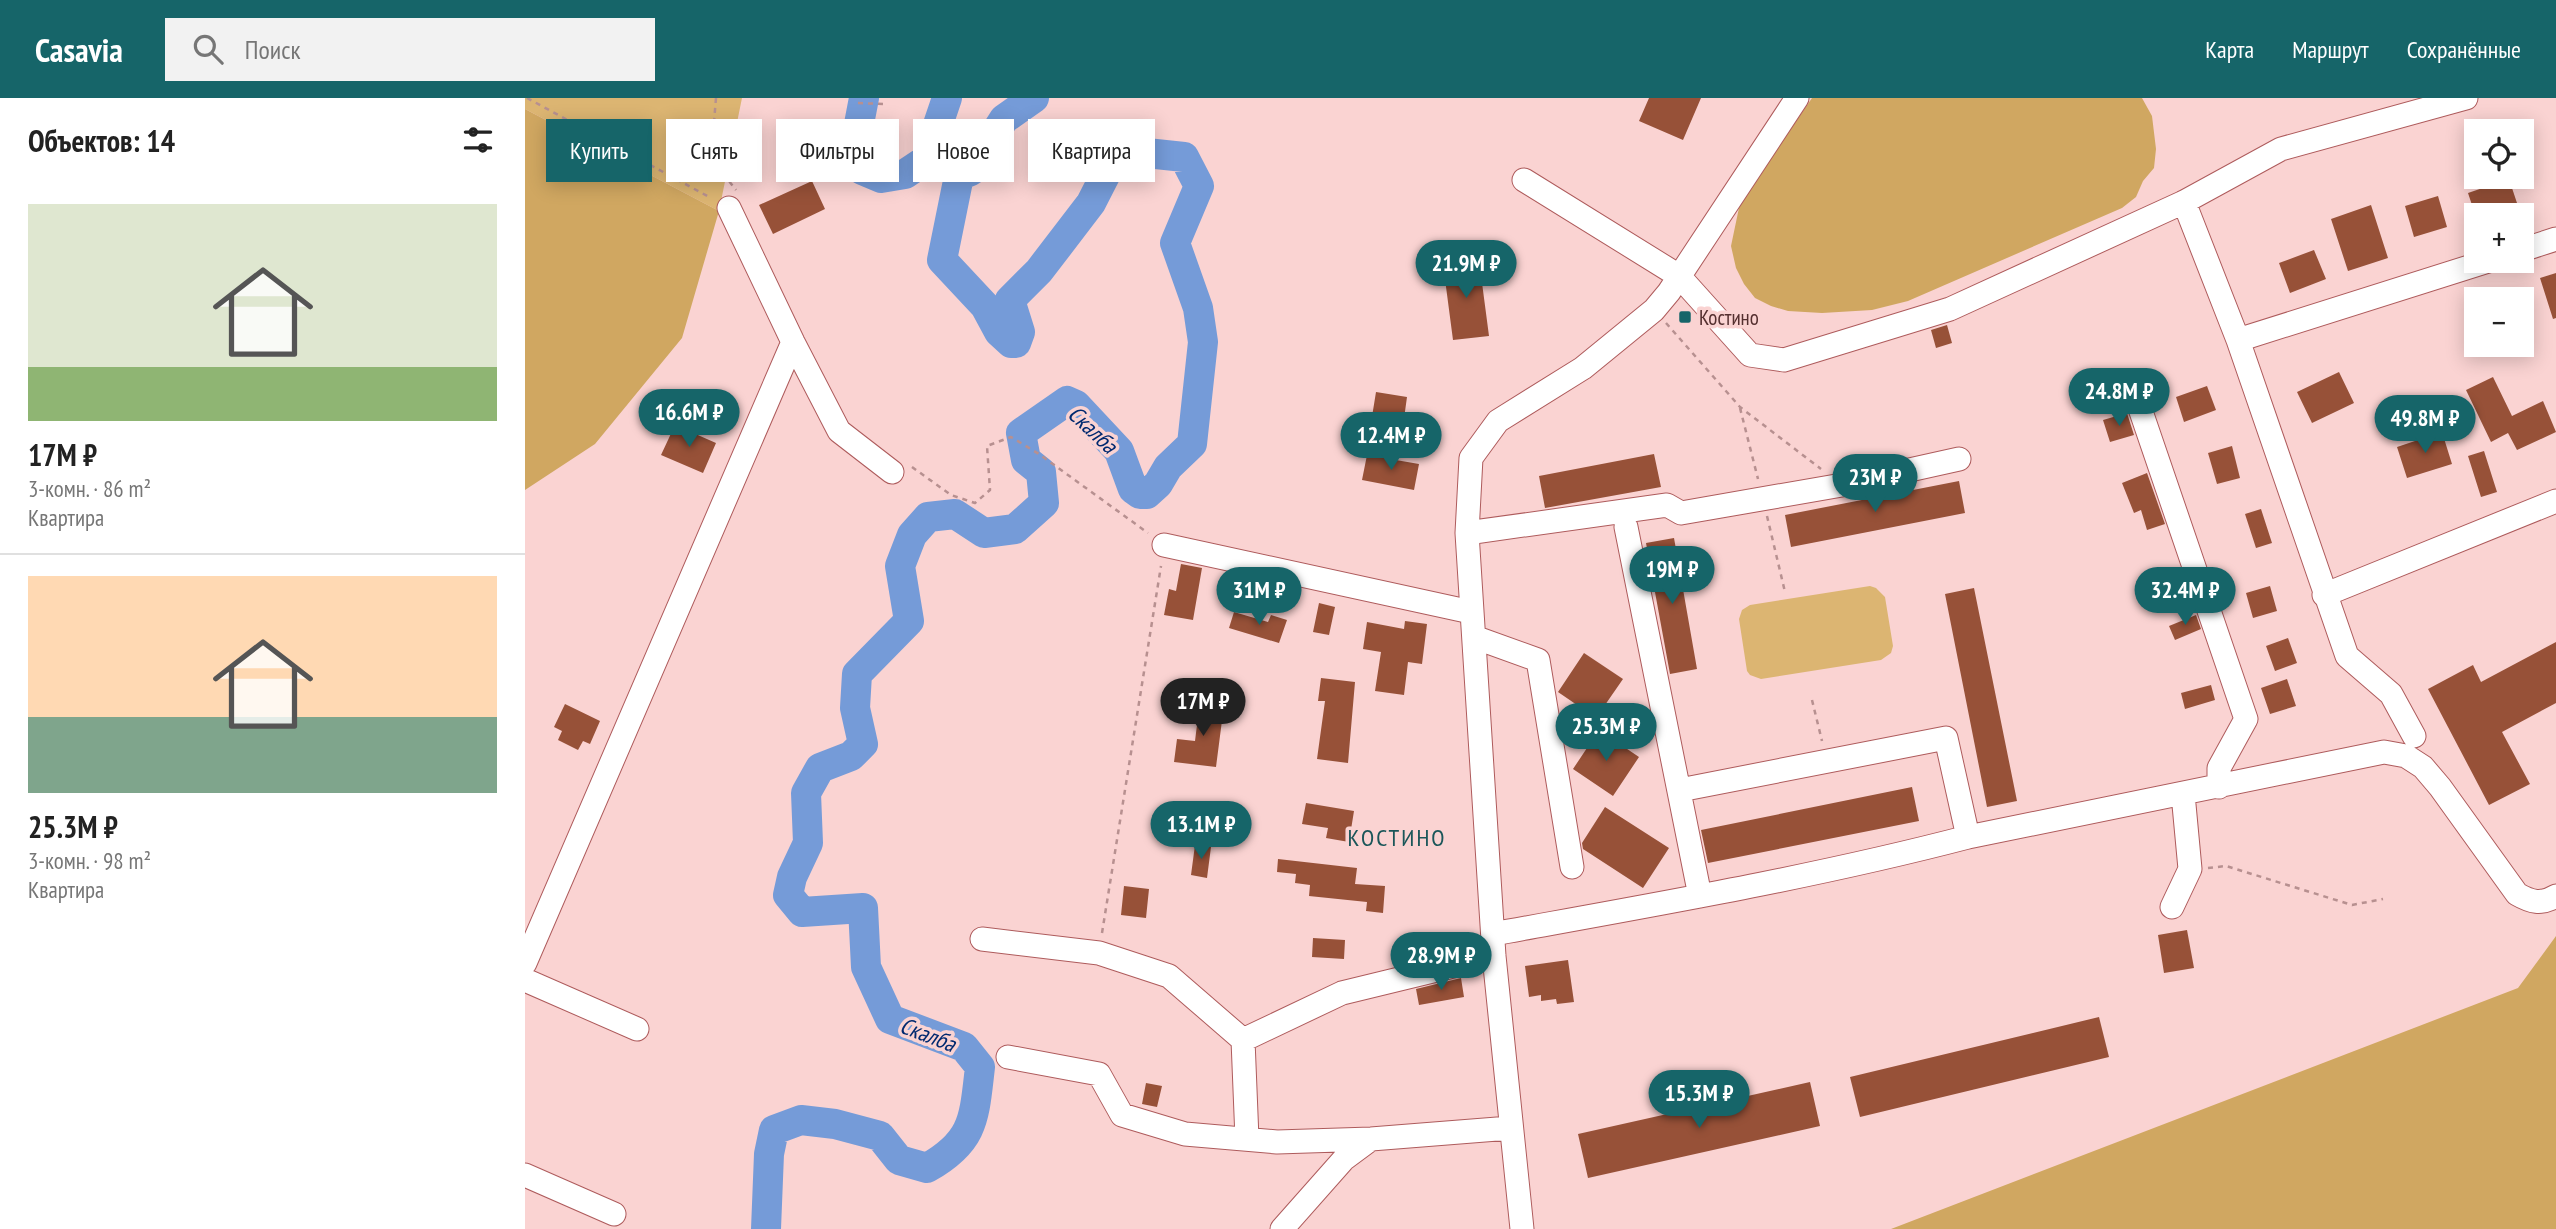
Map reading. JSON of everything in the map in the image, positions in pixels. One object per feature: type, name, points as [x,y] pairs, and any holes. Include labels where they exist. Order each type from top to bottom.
[{"type":"street","points":[[1522,1229],[1493,945],[1467,533],[1471,458],[1498,421],[1583,368],[1654,310],[1797,98]]},
{"type":"street","points":[[1524,180],[1679,276],[1750,355],[1784,360],[1950,309],[2184,202],[2281,149],[2466,98]]},
{"type":"street","points":[[733,199],[793,342],[839,431],[898,467]]},
{"type":"street","points":[[2184,202],[2238,340],[2347,656],[2391,694],[2414,736]]},
{"type":"street","points":[[2534,246],[2556,239]]},
{"type":"street","points":[[2238,340],[2464,269]]},
{"type":"street","points":[[525,963],[793,342]]},
{"type":"street","points":[[2134,391],[2246,719],[2219,768],[2219,787]]},
{"type":"street","points":[[1467,533],[1667,505],[1681,513],[1842,485],[1959,459]]},
{"type":"street","points":[[2324,595],[2556,501]]},
{"type":"street","points":[[1626,527],[1700,896]]},
{"type":"street","points":[[1164,545],[1472,612]]},
{"type":"street","points":[[1474,637],[1538,660],[1571,867]]},
{"type":"street","points":[[1680,790],[1946,738],[1968,837]]},
{"type":"street","points":[[1243,1040],[1342,993],[1493,945],[1968,837],[2384,752],[2406,756],[2423,767],[2517,894],[2531,902],[2547,901],[2556,896]]},
{"type":"street","points":[[2172,907],[2190,869],[2183,794]]},
{"type":"street","points":[[982,939],[1099,953],[1169,976],[1243,1040],[1247,1139]]},
{"type":"street","points":[[525,980],[637,1030]]},
{"type":"street","points":[[1008,1058],[1099,1074],[1122,1115],[1185,1134],[1277,1142],[1371,1139],[1510,1128]]},
{"type":"street","points":[[1282,1229],[1344,1159],[1371,1139]]},
{"type":"street","points":[[525,1175],[614,1214]]},
{"type":"path","points":[[527,98],[733,199]]},
{"type":"path","points":[[717,99],[711,158],[733,199]]},
{"type":"path","points":[[858,103],[884,104]]},
{"type":"path","points":[[1654,310],[1740,407],[1842,485]]},
{"type":"path","points":[[898,467],[950,495],[975,503],[990,490],[987,446],[1011,437],[1039,454],[1164,545],[1099,953]]},
{"type":"path","points":[[1812,700],[1827,761]]},
{"type":"path","points":[[2190,869],[2226,866],[2352,905],[2383,899]]},
{"type":"shaded area","points":[[525,98],[742,98],[738,119],[666,119],[666,182],[725,182],[719,211],[652,176],[652,119],[546,120],[525,109]]},
{"type":"shaded area","points":[[1812,98],[2142,98],[2152,116],[2156,149],[2154,168],[2143,181],[2136,197],[2122,208],[1908,301],[1872,310],[1822,313],[1788,311],[1755,298],[1736,268],[1731,246],[1740,203]]},
{"type":"shaded area","points":[[525,109],[546,120],[546,182],[652,182],[652,176],[719,211],[682,338],[595,444],[525,490]]},
{"type":"shaded area","points":[[1870,586],[1885,597],[1893,646],[1891,653],[1881,660],[1761,679],[1747,671],[1739,619],[1742,610],[1750,605]]},
{"type":"shaded area","points":[[2556,936],[2556,1229],[1891,1229],[2518,988]]},
{"type":"building","points":[[1649,98],[1701,98],[1683,140],[1639,121]]},
{"type":"building","points":[[812,182],[825,209],[773,234],[759,205]]},
{"type":"building","points":[[2480,189],[2512,189],[2517,203],[2471,203],[2468,193]]},
{"type":"building","points":[[2438,196],[2447,227],[2414,237],[2405,206]]},
{"type":"building","points":[[2371,205],[2388,258],[2348,271],[2331,219]]},
{"type":"building","points":[[2314,250],[2326,279],[2290,293],[2279,263]]},
{"type":"building","points":[[1479,260],[1489,336],[1453,340],[1443,264]]},
{"type":"building","points":[[2556,273],[2556,318],[2553,319],[2540,278]]},
{"type":"building","points":[[1947,325],[1952,343],[1936,348],[1931,330]]},
{"type":"building","points":[[2339,372],[2354,403],[2312,423],[2297,392]]},
{"type":"building","points":[[2493,377],[2512,416],[2543,401],[2556,432],[2517,450],[2508,433],[2491,442],[2466,390]]},
{"type":"building","points":[[2207,386],[2216,410],[2184,422],[2176,397]]},
{"type":"building","points":[[1376,392],[1407,397],[1402,433],[1370,429]]},
{"type":"building","points":[[2127,413],[2134,435],[2110,442],[2103,420]]},
{"type":"building","points":[[675,425],[716,443],[703,473],[661,455]]},
{"type":"building","points":[[2442,432],[2452,464],[2407,478],[2397,447]]},
{"type":"building","points":[[2232,446],[2240,478],[2217,484],[2208,453]]},
{"type":"building","points":[[2484,451],[2497,492],[2481,497],[2468,456]]},
{"type":"building","points":[[1654,454],[1661,487],[1545,508],[1539,476]]},
{"type":"building","points":[[1367,455],[1419,464],[1414,490],[1362,480]]},
{"type":"building","points":[[2147,473],[2165,524],[2147,530],[2141,510],[2134,513],[2122,483]]},
{"type":"building","points":[[1959,481],[1965,513],[1791,547],[1785,515]]},
{"type":"building","points":[[2261,509],[2272,543],[2256,548],[2245,514]]},
{"type":"building","points":[[1674,538],[1697,669],[1670,674],[1646,543]]},
{"type":"building","points":[[1181,564],[1202,568],[1193,620],[1164,615],[1169,589],[1176,591]]},
{"type":"building","points":[[2270,586],[2277,611],[2253,618],[2246,593]]},
{"type":"building","points":[[1974,588],[2017,801],[1987,807],[1945,594]]},
{"type":"building","points":[[1319,603],[1335,607],[1329,635],[1313,632]]},
{"type":"building","points":[[1234,612],[1268,622],[1271,615],[1287,620],[1279,643],[1229,628]]},
{"type":"building","points":[[2196,615],[2201,629],[2175,640],[2169,626]]},
{"type":"building","points":[[1405,621],[1427,624],[1422,664],[1408,662],[1404,695],[1375,691],[1381,652],[1363,649],[1367,622],[1404,629]]},
{"type":"building","points":[[2288,638],[2297,663],[2275,671],[2266,646]]},
{"type":"building","points":[[2556,642],[2556,703],[2502,732],[2530,784],[2489,805],[2428,689],[2473,665],[2481,682]]},
{"type":"building","points":[[1584,653],[1623,679],[1596,718],[1558,692]]},
{"type":"building","points":[[1321,678],[1355,682],[1348,763],[1317,759],[1325,701],[1318,701]]},
{"type":"building","points":[[2287,679],[2296,706],[2270,714],[2261,688]]},
{"type":"building","points":[[2211,685],[2215,700],[2185,709],[2181,693]]},
{"type":"building","points":[[1200,701],[1224,705],[1216,767],[1174,762],[1177,739],[1195,741]]},
{"type":"building","points":[[565,704],[600,721],[590,744],[583,741],[578,750],[558,740],[562,731],[554,727]]},
{"type":"building","points":[[1599,730],[1639,757],[1613,796],[1573,769]]},
{"type":"building","points":[[1912,787],[1919,821],[1708,863],[1701,830]]},
{"type":"building","points":[[1306,803],[1354,811],[1349,842],[1326,838],[1328,828],[1302,824]]},
{"type":"building","points":[[1605,807],[1669,848],[1643,888],[1583,849],[1582,843]]},
{"type":"building","points":[[1195,845],[1211,847],[1207,878],[1191,875]]},
{"type":"building","points":[[1278,859],[1357,868],[1355,884],[1385,886],[1383,913],[1366,911],[1367,902],[1309,896],[1310,885],[1295,883],[1296,874],[1277,872]]},
{"type":"building","points":[[1124,886],[1149,889],[1146,918],[1121,915]]},
{"type":"building","points":[[2187,930],[2194,968],[2164,973],[2158,935]]},
{"type":"building","points":[[1313,938],[1345,940],[1344,959],[1312,957]]},
{"type":"building","points":[[1568,960],[1574,1002],[1557,1004],[1556,999],[1541,1001],[1541,995],[1529,997],[1525,966]]},
{"type":"building","points":[[1461,978],[1464,997],[1419,1005],[1416,989]]},
{"type":"building","points":[[2099,1017],[2109,1057],[1860,1117],[1850,1077]]},
{"type":"building","points":[[1810,1082],[1820,1126],[1588,1178],[1578,1134]]},
{"type":"building","points":[[1146,1083],[1162,1086],[1157,1107],[1142,1104]]},
{"type":"waterway","name":"Скалба","points":[[864,98],[855,145],[862,170],[881,178],[905,174],[926,160],[947,98]]},
{"type":"waterway","name":"Скалба","points":[[766,1229],[769,1154],[774,1130],[801,1120],[835,1124],[880,1136],[899,1160],[927,1168],[943,1158],[963,1138],[976,1100],[980,1067],[964,1047],[890,1019],[866,967],[863,908],[802,912],[788,895],[792,877],[808,843],[806,793],[820,768],[851,756],[863,744],[855,708],[857,674],[909,621],[900,566],[912,535],[928,517],[955,514],[984,533],[1015,529],[1044,503],[1041,472],[1026,460],[1021,433],[1067,401],[1076,405],[1119,451],[1133,489],[1140,494],[1147,494],[1158,484],[1168,467],[1192,444],[1203,342],[1198,308],[1175,243],[1199,186],[1184,157],[1137,152],[1114,158],[1091,203],[1039,271],[1010,300],[1020,332],[1016,343],[1011,343],[999,332],[985,306],[942,260],[959,176],[971,171],[1004,119],[1034,98]]},
{"type":"place","name":"Костино","points":[[1685,317]]},
{"type":"district","name":"КОСТИНО","points":[[1397,837]]}]
